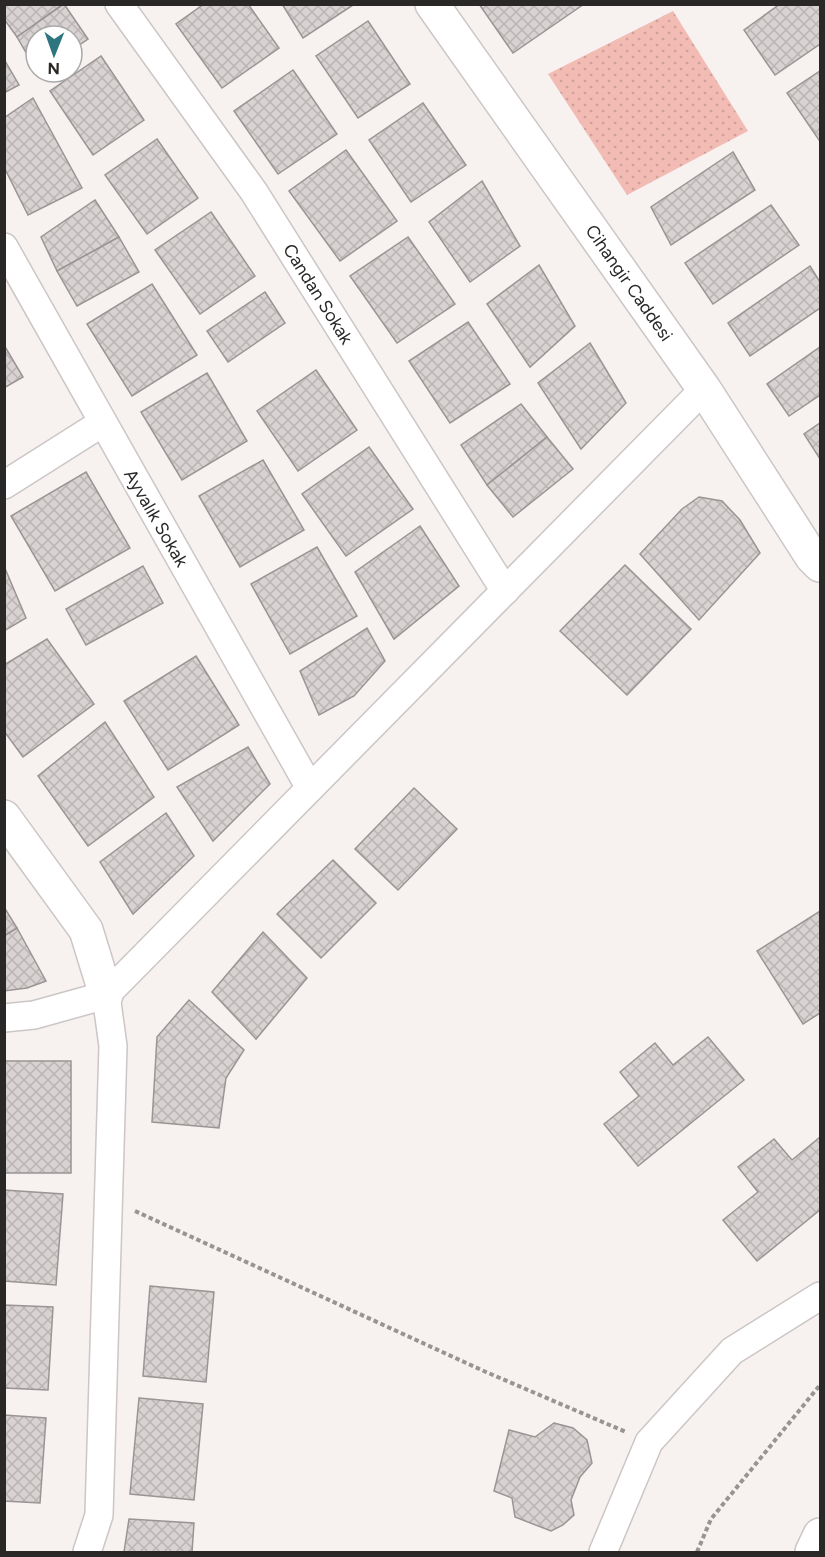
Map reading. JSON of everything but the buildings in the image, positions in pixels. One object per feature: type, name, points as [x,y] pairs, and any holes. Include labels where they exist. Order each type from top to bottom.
[{"type":"street","name":"Candan Sokak","points":[[119,4],[254,192],[505,591]]},
{"type":"street","name":"Cihangir Caddesi","points":[[432,4],[704,389],[812,557],[820,565]]},
{"type":"street","name":"Ayvalık Sokak","points":[[4,246],[71,361],[102,423],[310,788]]},
{"type":"street","points":[[4,1018],[34,1015],[106,994],[704,389]]},
{"type":"street","points":[[4,485],[102,423]]},
{"type":"street","points":[[4,817],[86,930],[106,994],[113,1058],[99,1515],[87,1552]]},
{"type":"street","points":[[603,1552],[649,1442],[732,1351],[820,1296]]},
{"type":"street","points":[[812,1552],[820,1535]]},
{"type":"path","points":[[131,1209],[486,1372],[649,1442]]},
{"type":"path","points":[[697,1552],[711,1519],[820,1385]]},
{"type":"shaded area","points":[[673,11],[748,131],[627,195],[548,74]]}]
